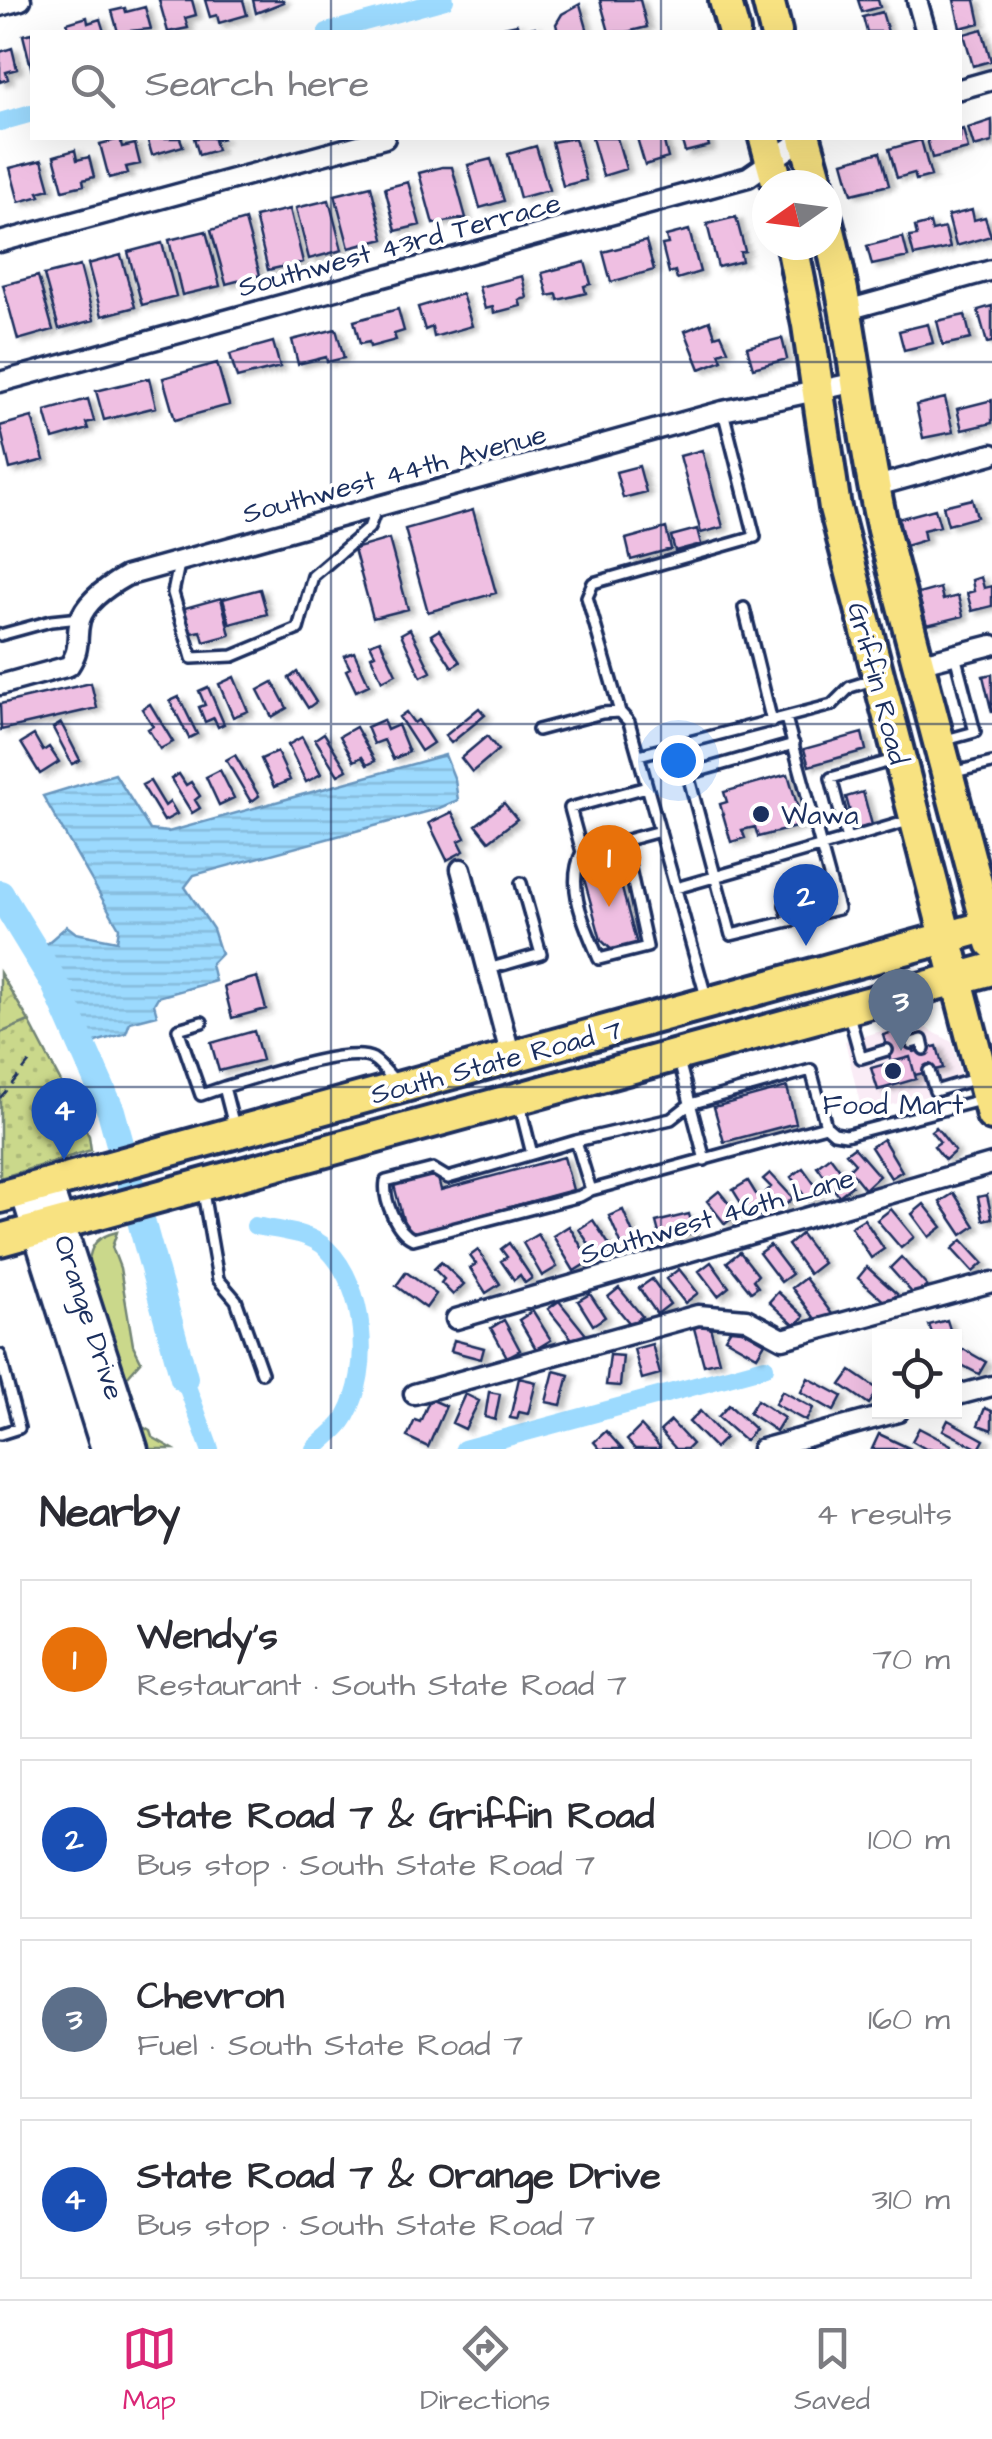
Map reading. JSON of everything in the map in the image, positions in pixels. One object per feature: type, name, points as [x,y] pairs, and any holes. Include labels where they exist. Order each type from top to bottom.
[{"type":"main road","points":[[725,0],[733,30]]},
{"type":"main road","points":[[768,0],[776,30]]},
{"type":"main road","points":[[805,140],[814,170]]},
{"type":"main road","name":"Griffin Road","points":[[794,260],[835,508],[987,1097]]},
{"type":"main road","name":"Griffin Road","points":[[836,260],[874,487],[990,931]]},
{"type":"main road","name":"South State Road 7","points":[[24,1191],[708,1002],[946,938],[990,931]]},
{"type":"main road","name":"South State Road 7","points":[[0,1240],[992,969]]},
{"type":"main road","points":[[456,1116],[494,1090],[507,1072],[511,1058]]},
{"type":"street","points":[[0,6],[21,0]]},
{"type":"street","points":[[917,0],[925,30]]},
{"type":"street","points":[[962,88],[992,80]]},
{"type":"street","points":[[0,242],[379,140]]},
{"type":"street","name":"Southwest 43rd Terrace","points":[[0,382],[748,176],[801,140]]},
{"type":"street","points":[[847,310],[992,270]]},
{"type":"street","name":"Southwest 44th Avenue","points":[[80,618],[105,589],[126,576],[722,411],[858,382]]},
{"type":"street","points":[[874,487],[992,454]]},
{"type":"street","points":[[0,685],[69,666],[79,652],[80,618]]},
{"type":"street","points":[[918,664],[992,645]]},
{"type":"street","points":[[462,868],[511,1058]]},
{"type":"street","name":"Southwest 46th Lane","points":[[456,1319],[992,1164]]},
{"type":"street","name":"Orange Drive","points":[[24,1191],[48,1227],[133,1449]]},
{"type":"street","name":"Orange Drive","points":[[48,1227],[110,1445]]},
{"type":"street","points":[[414,1394],[698,1315],[746,1319],[783,1339],[992,1282]]},
{"type":"street","points":[[962,1394],[992,1386]]},
{"type":"street","points":[[762,1449],[872,1419]]},
{"type":"lane","points":[[708,1002],[629,722],[620,712],[587,598],[593,583],[729,549],[755,537],[722,411]]},
{"type":"lane","points":[[179,561],[173,594],[192,658],[233,656],[298,630],[313,576],[370,528],[378,506]]},
{"type":"lane","points":[[744,608],[772,722]]},
{"type":"lane","points":[[0,635],[50,621],[80,618]]},
{"type":"lane","points":[[939,742],[975,732],[954,654]]},
{"type":"lane","points":[[639,756],[832,705],[850,686],[878,678]]},
{"type":"lane","points":[[538,730],[602,712],[620,712]]},
{"type":"lane","points":[[680,745],[731,935],[790,921],[838,908],[786,718]]},
{"type":"lane","points":[[688,774],[794,744]]},
{"type":"lane","points":[[846,839],[830,778],[899,759]]},
{"type":"lane","points":[[947,774],[992,762]]},
{"type":"lane","points":[[624,841],[647,947],[599,959],[582,916],[573,871],[582,852],[570,808],[647,787]]},
{"type":"lane","points":[[676,888],[800,858],[821,846],[915,819]]},
{"type":"lane","points":[[582,852],[660,831]]},
{"type":"lane","points":[[488,969],[541,954],[521,883]]},
{"type":"lane","points":[[810,898],[815,914]]},
{"type":"lane","points":[[786,905],[790,921]]},
{"type":"lane","points":[[758,913],[762,928]]},
{"type":"lane","points":[[848,1009],[860,1058],[888,1050]]},
{"type":"lane","points":[[202,1022],[178,1029],[201,1095],[298,1065],[357,1054],[374,1059],[401,1088]]},
{"type":"lane","points":[[911,1042],[922,1040],[924,1049]]},
{"type":"lane","points":[[678,1056],[704,1160]]},
{"type":"lane","points":[[826,1126],[413,1239],[402,1232],[387,1197],[386,1181],[432,1170],[448,1178],[576,1140],[671,1120],[690,1104],[810,1070],[826,1126],[834,1133],[846,1135],[987,1097]]},
{"type":"lane","points":[[930,1071],[934,1090],[987,1097]]},
{"type":"lane","points":[[224,1087],[236,1133]]},
{"type":"lane","points":[[518,1100],[532,1154]]},
{"type":"lane","points":[[576,1140],[591,1190]]},
{"type":"lane","points":[[188,1188],[218,1279],[236,1300],[262,1373]]},
{"type":"lane","points":[[0,1355],[19,1428],[0,1434]]},
{"type":"path","points":[[0,1098],[33,1058]]},
{"type":"shaded area","points":[[915,1022],[952,1042],[964,1087],[862,1112],[845,1041]]},
{"type":"green space","points":[[0,973],[29,1021],[0,1033]]},
{"type":"green space","points":[[29,1021],[89,1136],[91,1150],[0,1178],[0,1033]]},
{"type":"green space","points":[[117,1232],[112,1247],[120,1268],[133,1345],[141,1361],[127,1377],[143,1427],[173,1449],[140,1449],[88,1265],[96,1243]]},
{"type":"water","points":[[445,755],[458,800],[194,875],[185,887],[213,929],[221,954],[211,964],[215,981],[158,997],[154,1004],[157,1015],[130,1022],[126,1033],[82,1046],[55,984],[45,945],[67,926],[76,933],[117,941],[119,928],[43,796],[115,774],[150,830],[168,832]]},
{"type":"building","points":[[159,0],[192,0],[196,15],[185,18],[188,28],[167,30]]},
{"type":"building","points":[[205,0],[243,0],[247,15],[219,23],[217,15],[210,17]]},
{"type":"building","points":[[253,0],[283,0],[284,2],[256,13]]},
{"type":"building","points":[[600,0],[640,0],[647,27],[608,30]]},
{"type":"building","points":[[858,0],[878,0],[880,7],[862,12]]},
{"type":"building","points":[[954,0],[975,0],[980,23],[960,28]]},
{"type":"building","points":[[580,4],[587,30],[558,30],[556,24],[562,14]]},
{"type":"building","points":[[145,7],[151,29],[117,30],[112,11],[125,8],[126,12]]},
{"type":"building","points":[[882,12],[887,30],[866,30],[863,17]]},
{"type":"building","points":[[87,17],[88,23],[100,19],[103,30],[69,30],[67,23]]},
{"type":"building","points":[[982,29],[991,61],[973,66],[964,34]]},
{"type":"building","points":[[30,33],[30,63],[23,35]]},
{"type":"building","points":[[12,48],[17,69],[6,72],[8,79],[0,82],[0,52]]},
{"type":"building","points":[[992,120],[992,142],[974,147],[968,128]]},
{"type":"building","points":[[962,129],[968,149],[932,158],[927,140],[962,140]]},
{"type":"building","points":[[120,140],[122,147],[135,144],[140,164],[126,167],[128,173],[109,178],[100,144]]},
{"type":"building","points":[[148,140],[181,140],[183,146],[152,155]]},
{"type":"building","points":[[195,140],[214,140],[217,150],[199,155]]},
{"type":"building","points":[[576,140],[586,180],[563,186],[552,142]]},
{"type":"building","points":[[593,140],[618,140],[626,169],[603,176]]},
{"type":"building","points":[[638,140],[664,140],[668,158],[645,165]]},
{"type":"building","points":[[682,140],[708,140],[709,146],[685,152]]},
{"type":"building","points":[[921,140],[931,176],[916,180],[914,173],[897,178],[889,149]]},
{"type":"building","points":[[536,146],[549,190],[520,198],[508,154]]},
{"type":"building","points":[[75,150],[77,160],[89,157],[94,177],[83,180],[84,185],[63,190],[54,156]]},
{"type":"building","points":[[880,152],[889,185],[852,194],[843,162]]},
{"type":"building","points":[[491,159],[504,201],[480,208],[468,165]]},
{"type":"building","points":[[42,160],[50,189],[19,202],[10,168]]},
{"type":"building","points":[[452,167],[466,218],[433,224],[419,173]]},
{"type":"building","points":[[408,182],[420,225],[396,231],[385,188]]},
{"type":"building","points":[[371,186],[384,239],[349,248],[335,195]]},
{"type":"building","points":[[329,200],[342,250],[309,259],[296,208]]},
{"type":"building","points":[[290,209],[303,262],[268,270],[255,217]]},
{"type":"building","points":[[972,210],[974,220],[985,217],[991,236],[956,246],[948,216]]},
{"type":"building","points":[[736,217],[745,251],[740,252],[742,261],[718,267],[707,224]]},
{"type":"building","points":[[245,220],[260,275],[226,284],[211,230]]},
{"type":"building","points":[[930,223],[932,231],[945,228],[950,248],[914,256],[909,237],[917,236],[915,227]]},
{"type":"building","points":[[689,230],[700,272],[677,279],[675,271],[669,273],[662,245],[668,244],[666,236]]},
{"type":"building","points":[[206,231],[220,286],[182,295],[169,240]]},
{"type":"building","points":[[903,237],[908,257],[872,265],[867,246]]},
{"type":"building","points":[[646,241],[654,270],[611,282],[603,252]]},
{"type":"building","points":[[162,243],[176,296],[142,305],[128,252]]},
{"type":"building","points":[[121,255],[135,307],[102,316],[88,264]]},
{"type":"building","points":[[585,262],[591,284],[584,286],[586,293],[558,300],[557,294],[548,296],[542,273]]},
{"type":"building","points":[[80,266],[94,320],[59,329],[44,275]]},
{"type":"building","points":[[38,276],[53,330],[18,340],[3,285]]},
{"type":"building","points":[[522,276],[527,298],[519,300],[521,306],[494,313],[493,307],[485,309],[479,287]]},
{"type":"building","points":[[462,294],[472,326],[434,337],[432,327],[425,330],[418,307]]},
{"type":"building","points":[[992,306],[992,342],[987,343],[978,310]]},
{"type":"building","points":[[398,309],[404,331],[394,334],[396,340],[370,347],[369,342],[360,344],[354,321]]},
{"type":"building","points":[[965,315],[971,339],[943,345],[937,321]]},
{"type":"building","points":[[710,321],[715,336],[721,334],[728,350],[719,353],[722,360],[700,369],[685,331]]},
{"type":"building","points":[[928,324],[933,343],[904,350],[899,331]]},
{"type":"building","points":[[336,329],[344,358],[327,362],[326,357],[298,364],[292,340]]},
{"type":"building","points":[[782,338],[787,359],[753,368],[747,347]]},
{"type":"building","points":[[273,342],[280,367],[237,378],[230,354]]},
{"type":"building","points":[[217,363],[229,405],[175,420],[163,378]]},
{"type":"building","points":[[149,378],[156,407],[104,420],[96,391]]},
{"type":"building","points":[[945,398],[953,432],[923,438],[916,405]]},
{"type":"building","points":[[88,399],[94,421],[86,423],[88,429],[53,439],[45,411]]},
{"type":"building","points":[[992,400],[992,423],[962,430],[957,409]]},
{"type":"building","points":[[32,417],[44,460],[10,469],[0,426]]},
{"type":"building","points":[[702,450],[723,527],[701,533],[680,456]]},
{"type":"building","points":[[639,466],[646,492],[623,498],[616,472]]},
{"type":"building","points":[[972,499],[977,517],[948,525],[943,506]]},
{"type":"building","points":[[935,509],[940,526],[923,530],[925,540],[905,546],[898,519]]},
{"type":"building","points":[[473,510],[496,593],[428,612],[405,529]]},
{"type":"building","points":[[666,528],[671,549],[631,560],[626,539]]},
{"type":"building","points":[[697,529],[701,544],[675,551],[671,536]]},
{"type":"building","points":[[389,539],[408,609],[373,618],[354,549]]},
{"type":"building","points":[[981,577],[984,588],[992,586],[992,606],[972,611],[967,593],[974,591],[972,580]]},
{"type":"building","points":[[940,588],[943,600],[958,596],[963,616],[927,625],[918,594]]},
{"type":"building","points":[[260,589],[267,614],[230,624],[223,599]]},
{"type":"building","points":[[221,598],[230,635],[204,642],[201,631],[188,634],[181,609]]},
{"type":"building","points":[[410,629],[431,672],[421,677],[401,634]]},
{"type":"building","points":[[439,630],[460,662],[452,667],[431,635]]},
{"type":"building","points":[[380,640],[396,674],[382,681],[370,644]]},
{"type":"building","points":[[354,652],[369,685],[356,691],[344,656]]},
{"type":"building","points":[[297,672],[316,702],[308,708],[289,678]]},
{"type":"building","points":[[992,674],[992,713],[983,676]]},
{"type":"building","points":[[234,677],[248,711],[233,717],[219,684]]},
{"type":"building","points":[[273,682],[287,708],[272,717],[258,690]]},
{"type":"building","points":[[91,683],[97,708],[1,730],[0,704]]},
{"type":"building","points":[[208,687],[224,724],[218,727],[214,718],[205,722],[199,707],[205,705],[199,691]]},
{"type":"building","points":[[179,697],[197,734],[189,738],[170,701]]},
{"type":"building","points":[[150,704],[173,742],[160,749],[148,729],[153,726],[142,709]]},
{"type":"building","points":[[479,708],[485,715],[451,743],[445,736]]},
{"type":"building","points":[[406,712],[414,723],[418,720],[433,743],[421,751],[399,717]]},
{"type":"building","points":[[383,720],[387,730],[398,725],[409,752],[393,759],[384,740],[374,744],[367,727]]},
{"type":"building","points":[[61,723],[80,760],[72,764],[53,728]]},
{"type":"building","points":[[356,727],[375,761],[367,765],[362,757],[354,761],[340,736]]},
{"type":"building","points":[[324,733],[347,770],[338,775],[315,739]]},
{"type":"building","points":[[862,733],[866,750],[809,766],[804,749]]},
{"type":"building","points":[[34,735],[43,751],[49,747],[59,762],[40,774],[21,743]]},
{"type":"building","points":[[487,736],[498,750],[472,772],[461,758]]},
{"type":"building","points":[[302,737],[321,774],[306,782],[288,745]]},
{"type":"building","points":[[277,752],[290,780],[274,787],[261,759]]},
{"type":"building","points":[[235,755],[259,796],[251,802],[226,760]]},
{"type":"building","points":[[220,770],[234,798],[219,805],[206,777]]},
{"type":"building","points":[[179,774],[186,785],[191,782],[200,796],[195,800],[200,808],[192,813],[171,779]]},
{"type":"building","name":"Wawa","points":[[788,774],[803,825],[758,837],[755,827],[742,830],[745,838],[731,842],[720,804],[727,802],[724,792]]},
{"type":"building","points":[[150,781],[165,806],[170,802],[177,814],[164,821],[142,785]]},
{"type":"building","points":[[863,792],[872,825],[855,830],[846,797]]},
{"type":"building","points":[[504,803],[517,819],[489,841],[476,825]]},
{"type":"building","points":[[452,812],[465,838],[459,841],[464,851],[447,860],[429,823]]},
{"type":"building","points":[[616,866],[637,945],[614,952],[601,940],[583,875]]},
{"type":"building","points":[[257,977],[266,1009],[232,1018],[224,986]]},
{"type":"building","points":[[907,1028],[914,1052],[937,1046],[943,1068],[915,1075],[910,1057],[891,1062],[883,1035]]},
{"type":"building","points":[[254,1031],[262,1060],[219,1071],[211,1043]]},
{"type":"building","name":"Food Mart","points":[[910,1057],[916,1079],[878,1090],[871,1068]]},
{"type":"building","points":[[787,1087],[796,1123],[724,1142],[714,1107]]},
{"type":"building","points":[[936,1127],[955,1151],[945,1160],[934,1146],[940,1142],[931,1131]]},
{"type":"building","points":[[883,1139],[902,1171],[891,1178],[871,1147]]},
{"type":"building","points":[[854,1147],[879,1176],[865,1189],[849,1169],[855,1163],[846,1153]]},
{"type":"building","points":[[830,1156],[852,1186],[839,1196],[817,1166]]},
{"type":"building","points":[[564,1157],[573,1190],[407,1235],[394,1185],[437,1174],[441,1190]]},
{"type":"building","points":[[803,1168],[820,1192],[808,1201],[791,1177]]},
{"type":"building","points":[[770,1173],[793,1198],[781,1209],[766,1192],[771,1187],[763,1179]]},
{"type":"building","points":[[748,1181],[767,1212],[760,1216],[754,1206],[746,1211],[733,1190]]},
{"type":"building","points":[[719,1191],[737,1214],[725,1224],[707,1201]]},
{"type":"building","points":[[954,1193],[975,1226],[962,1235],[940,1202]]},
{"type":"building","points":[[987,1195],[992,1218],[983,1220],[978,1197]]},
{"type":"building","points":[[924,1204],[942,1227],[929,1237],[912,1214]]},
{"type":"building","points":[[891,1209],[914,1237],[901,1248],[877,1220]]},
{"type":"building","points":[[623,1210],[639,1248],[625,1253],[609,1216]]},
{"type":"building","points":[[689,1214],[694,1232],[661,1241],[656,1222]]},
{"type":"building","points":[[864,1219],[884,1249],[871,1258],[851,1227]]},
{"type":"building","points":[[593,1220],[614,1252],[600,1261],[579,1229]]},
{"type":"building","points":[[569,1226],[590,1261],[574,1271],[553,1236]]},
{"type":"building","points":[[538,1234],[557,1267],[542,1276],[523,1243]]},
{"type":"building","points":[[801,1234],[823,1263],[809,1274],[788,1245]]},
{"type":"building","points":[[962,1240],[983,1263],[973,1272],[952,1249]]},
{"type":"building","points":[[509,1243],[532,1278],[525,1283],[520,1275],[514,1280],[501,1261],[507,1257],[501,1249]]},
{"type":"building","points":[[770,1245],[792,1274],[781,1282],[759,1253]]},
{"type":"building","points":[[478,1250],[500,1284],[486,1293],[470,1268],[476,1264],[470,1256]]},
{"type":"building","points":[[740,1252],[758,1275],[753,1280],[758,1287],[751,1292],[727,1262]]},
{"type":"building","points":[[901,1257],[927,1286],[915,1296],[890,1268]]},
{"type":"building","points":[[441,1262],[464,1284],[453,1295],[434,1269]]},
{"type":"building","points":[[711,1262],[729,1287],[718,1296],[699,1271]]},
{"type":"building","points":[[867,1267],[897,1294],[888,1305],[858,1278]]},
{"type":"building","points":[[679,1269],[698,1293],[685,1303],[666,1279]]},
{"type":"building","points":[[406,1272],[436,1294],[426,1308],[396,1286]]},
{"type":"building","points":[[805,1278],[832,1314],[819,1324],[792,1288]]},
{"type":"building","points":[[652,1279],[670,1304],[657,1314],[639,1288]]},
{"type":"building","points":[[619,1288],[642,1316],[631,1325],[608,1297]]},
{"type":"building","points":[[778,1292],[804,1316],[795,1326],[769,1302]]},
{"type":"building","points":[[590,1294],[605,1317],[593,1325],[578,1301]]},
{"type":"building","points":[[559,1301],[587,1336],[576,1344],[548,1309]]},
{"type":"building","points":[[533,1311],[551,1340],[536,1349],[519,1320]]},
{"type":"building","points":[[504,1320],[520,1350],[507,1357],[491,1328]]},
{"type":"building","points":[[947,1320],[950,1329],[930,1329],[929,1325]]},
{"type":"building","points":[[709,1323],[719,1361],[704,1365],[694,1328]]},
{"type":"building","points":[[733,1325],[765,1343],[757,1356],[725,1338]]},
{"type":"building","points":[[454,1340],[484,1348],[481,1359],[451,1351]]},
{"type":"building","points":[[652,1344],[660,1374],[642,1379],[634,1349]]},
{"type":"building","points":[[962,1351],[986,1362],[979,1374],[962,1365]]},
{"type":"building","points":[[610,1355],[623,1356],[620,1386],[606,1385]]},
{"type":"building","points":[[554,1371],[569,1375],[561,1405],[546,1402]]},
{"type":"building","points":[[851,1371],[872,1385],[872,1400],[869,1404],[841,1385]]},
{"type":"building","points":[[519,1378],[536,1382],[528,1414],[519,1412],[517,1419],[510,1418]]},
{"type":"building","points":[[808,1378],[842,1396],[834,1411],[801,1392]]},
{"type":"building","points":[[782,1391],[813,1408],[806,1421],[775,1404]]},
{"type":"building","points":[[489,1392],[500,1394],[495,1420],[485,1417]]},
{"type":"building","points":[[465,1394],[479,1401],[465,1429],[452,1423]]},
{"type":"building","points":[[430,1399],[446,1406],[428,1447],[407,1437],[415,1420],[420,1422]]},
{"type":"building","points":[[757,1400],[784,1418],[776,1431],[749,1413]]},
{"type":"building","points":[[729,1405],[755,1429],[745,1441],[718,1417]]},
{"type":"building","points":[[985,1408],[992,1411],[992,1430],[978,1425]]},
{"type":"building","points":[[700,1411],[725,1438],[715,1448],[689,1422]]},
{"type":"building","points":[[948,1420],[984,1440],[979,1449],[943,1430]]},
{"type":"building","points":[[671,1421],[692,1444],[687,1449],[676,1449],[660,1431]]},
{"type":"building","points":[[641,1426],[658,1449],[635,1449],[627,1440]]},
{"type":"building","points":[[919,1428],[951,1445],[949,1449],[926,1449],[912,1441]]},
{"type":"building","points":[[606,1431],[622,1449],[600,1449],[594,1442]]},
{"type":"building","points":[[879,1434],[911,1449],[872,1449]]},
{"type":"waterway","points":[[334,30],[445,0]]},
{"type":"waterway","points":[[0,122],[30,114]]},
{"type":"waterway","points":[[0,894],[55,984],[111,1111],[184,1378]]},
{"type":"waterway","points":[[255,1226],[320,1243],[340,1265],[357,1306],[362,1353],[354,1397],[343,1420],[314,1449]]},
{"type":"waterway","points":[[464,1449],[765,1367]]},
{"type":"waterway","points":[[184,1378],[210,1449]]},
{"type":"place","name":"Wawa","points":[[761,814]]},
{"type":"place","name":"Wendy's","points":[[609,907]]},
{"type":"place","name":"State Road 7 & Griffin Road","points":[[806,946]]},
{"type":"place","name":"Chevron","points":[[901,1051]]},
{"type":"place","name":"Food Mart","points":[[893,1071]]},
{"type":"place","name":"State Road 7 & Orange Drive","points":[[64,1160]]}]
